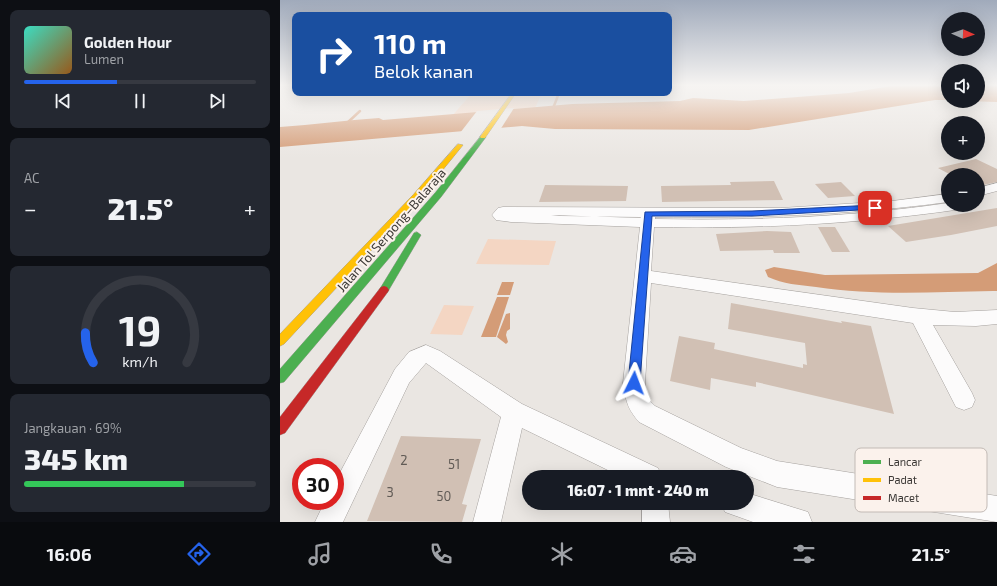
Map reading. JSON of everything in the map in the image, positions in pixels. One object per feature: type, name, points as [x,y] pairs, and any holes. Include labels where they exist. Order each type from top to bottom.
[{"type":"highway","name":"Jalan Tol Serpong–Balaraja","points":[[280,378],[438,195],[482,140],[503,109]]},
{"type":"highway","name":"Jalan Tol Serpong–Balaraja","points":[[280,341],[416,197],[464,140]]},
{"type":"highway","points":[[280,428],[392,279],[438,195]]},
{"type":"highway","points":[[291,315],[416,197]]},
{"type":"street","points":[[985,190],[997,187]]},
{"type":"street","points":[[985,201],[997,198]]},
{"type":"street","points":[[648,218],[503,211],[499,215],[501,217],[511,218],[648,218],[739,218],[836,220],[910,208],[941,200]]},
{"type":"street","points":[[910,208],[941,206]]},
{"type":"street","points":[[648,218],[634,383],[637,403],[647,414],[735,458],[777,474],[855,486]]},
{"type":"street","points":[[643,276],[753,290],[920,318],[960,319],[997,317]]},
{"type":"street","points":[[920,318],[964,400]]},
{"type":"street","points":[[329,522],[402,376],[416,358],[426,354],[433,357],[514,412],[634,470]]},
{"type":"street","points":[[487,522],[514,412]]},
{"type":"street","points":[[987,507],[997,509]]},
{"type":"street","points":[[754,509],[798,522]]},
{"type":"street","points":[[655,510],[656,522]]},
{"type":"shaded area","points":[[458,109],[521,109],[452,116]]},
{"type":"shaded area","points":[[509,109],[877,109],[749,130],[555,129],[522,126],[280,147],[280,127],[379,118],[383,120]]},
{"type":"shaded area","points":[[488,239],[556,241],[549,265],[476,264]]},
{"type":"shaded area","points":[[997,263],[997,291],[904,293],[860,292],[785,283],[768,277],[765,270],[774,267],[825,275],[978,273]]},
{"type":"shaded area","points":[[502,282],[514,282],[510,295],[497,295]]},
{"type":"shaded area","points":[[497,297],[509,297],[496,337],[481,337]]},
{"type":"shaded area","points":[[444,305],[474,306],[462,335],[430,334]]},
{"type":"shaded area","points":[[510,313],[510,329],[507,331],[506,335],[508,342],[506,344],[497,337],[506,314]]},
{"type":"pier","points":[[513,109],[500,130],[460,133],[477,111]]},
{"type":"building","points":[[972,160],[978,160],[997,169],[997,182],[985,185],[985,168],[941,168],[941,170],[938,168]]},
{"type":"building","points":[[774,181],[783,200],[662,202],[661,186],[731,185],[730,182]]},
{"type":"building","points":[[841,182],[855,196],[828,198],[815,184]]},
{"type":"building","points":[[545,185],[628,186],[626,201],[539,202]]},
{"type":"building","points":[[997,208],[997,226],[906,242],[888,226],[973,212],[985,212],[985,210]]},
{"type":"building","points":[[818,227],[835,227],[850,252],[832,252]]},
{"type":"building","points":[[767,231],[791,232],[800,253],[774,253],[773,250],[720,251],[716,234]]},
{"type":"building","points":[[731,303],[842,323],[841,321],[871,326],[894,414],[756,382],[756,387],[711,378],[710,390],[670,381],[679,336],[715,343],[714,349],[803,368],[803,364],[807,365],[805,343],[728,329]]},
{"type":"building","points":[[401,436],[481,439],[462,504],[467,505],[462,522],[367,521]]},
{"type":"waterway","points":[[347,123],[360,111]]},
{"type":"traffic: fast","points":[[280,378],[438,195],[483,137]]},
{"type":"traffic: fast","points":[[384,290],[417,235]]},
{"type":"traffic: slow","points":[[483,137],[502,109]]},
{"type":"traffic: slow","points":[[280,341],[416,197],[460,145]]},
{"type":"traffic: jam","points":[[280,428],[384,290]]},
{"type":"route","points":[[634,383],[648,213],[752,214],[875,208]]}]
